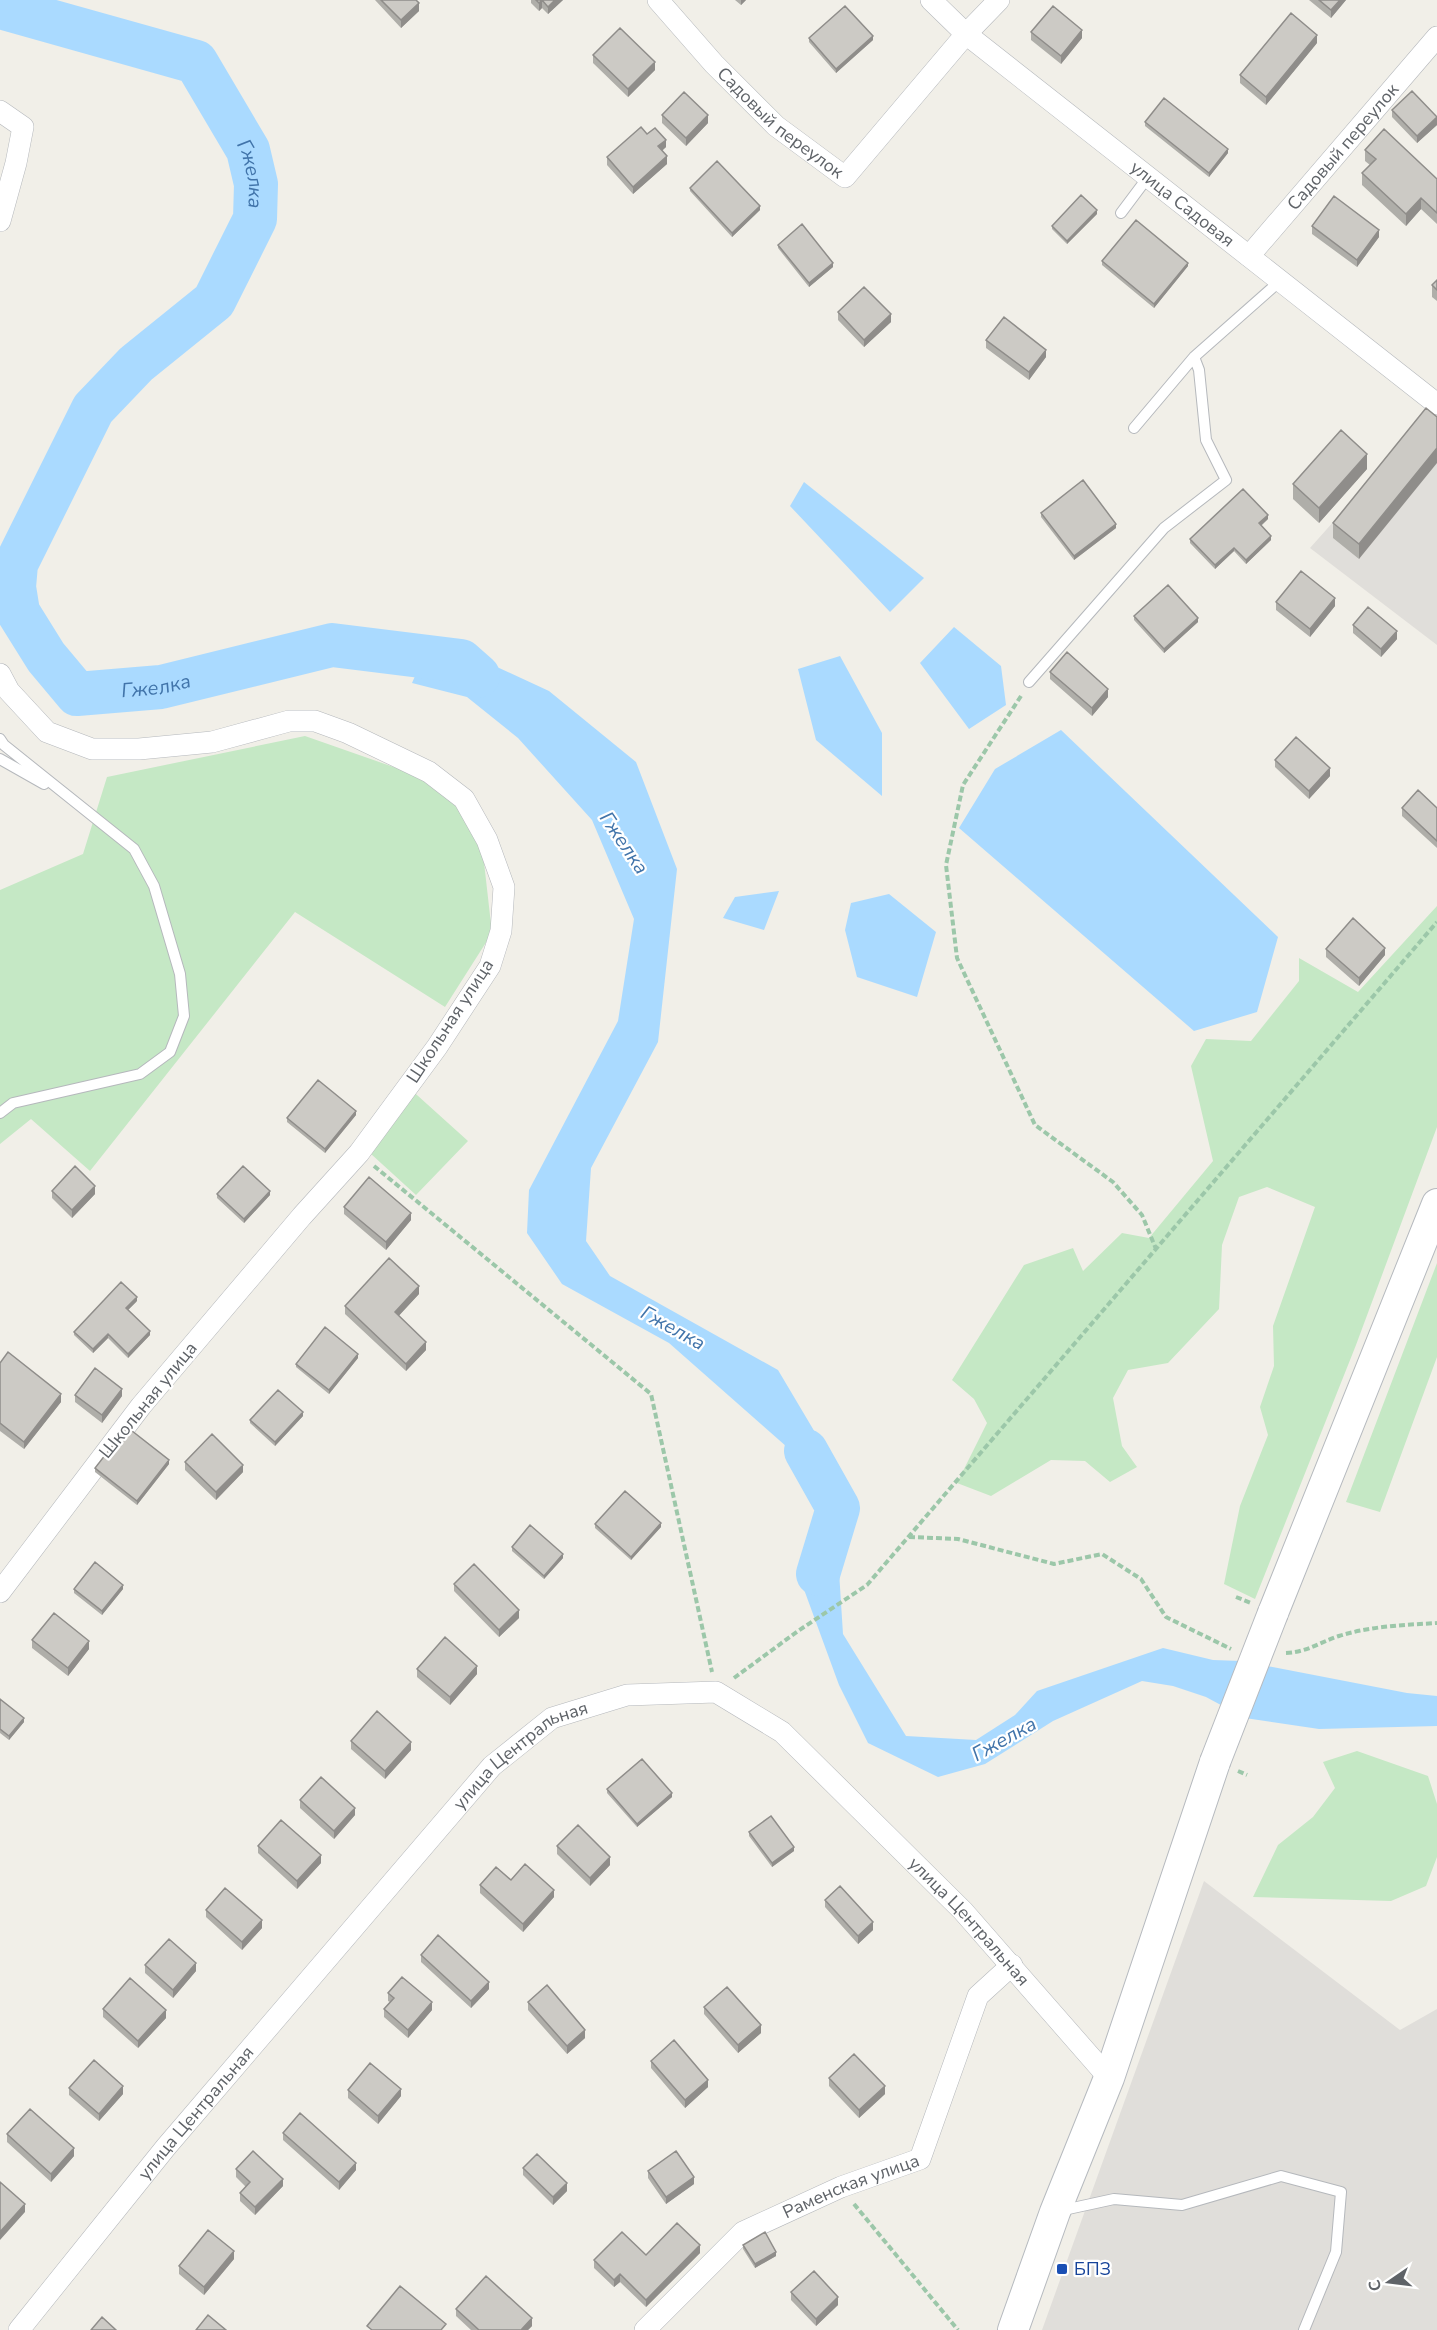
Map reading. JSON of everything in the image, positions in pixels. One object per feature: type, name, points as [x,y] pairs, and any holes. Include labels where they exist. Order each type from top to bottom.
[{"type":"main road","points":[[1013,2330],[1055,2212],[1108,2078],[1215,1762],[1437,1204]]},
{"type":"street","name":"Садовый переулок","points":[[658,0],[714,64],[776,126],[845,177],[966,34],[999,0]]},
{"type":"street","name":"улица Садовая","points":[[931,0],[966,34],[1437,404]]},
{"type":"street","name":"Садовый переулок","points":[[1249,256],[1437,37]]},
{"type":"street","points":[[0,111],[23,128],[16,164],[0,221]]},
{"type":"street","name":"Школьная улица","points":[[0,674],[9,691],[47,732],[92,749],[139,749],[212,742],[290,721],[315,721],[348,733],[429,772],[464,799],[487,840],[504,887],[501,931],[490,966],[437,1047],[359,1153],[302,1216],[141,1406],[0,1592]]},
{"type":"street","name":"улица Центральная","points":[[19,2330],[174,2138],[492,1766],[552,1718],[627,1695],[716,1692],[782,1732],[954,1902],[1012,1965],[1108,2078]]},
{"type":"street","name":"Раменская улица","points":[[645,2330],[743,2232],[841,2187],[920,2158],[978,1996],[1012,1965]]},
{"type":"lane","points":[[1121,213],[1148,177]]},
{"type":"lane","points":[[1134,428],[1194,357],[1280,281]]},
{"type":"lane","points":[[1029,682],[1164,528],[1226,480],[1206,440],[1198,370],[1194,357]]},
{"type":"lane","points":[[0,739],[4,745],[134,849],[154,886],[180,974],[184,1016],[170,1052],[140,1074],[13,1103],[0,1113]]},
{"type":"lane","points":[[0,759],[78,804]]},
{"type":"lane","points":[[1055,2212],[1114,2199],[1182,2205],[1281,2176],[1341,2192],[1335,2252],[1304,2330]]},
{"type":"path","points":[[1029,682],[963,785],[946,865],[957,958],[1035,1125],[1113,1182],[1142,1215],[1156,1249]]},
{"type":"path","points":[[359,1153],[651,1394],[716,1692],[798,1631],[867,1585],[1437,922]]},
{"type":"path","points":[[908,1537],[958,1539],[1054,1564],[1102,1554],[1141,1579],[1166,1617],[1227,1648],[1238,1649]]},
{"type":"path","points":[[1279,1652],[1308,1650],[1338,1636],[1391,1625],[1437,1623]]},
{"type":"path","points":[[841,2187],[958,2330]]},
{"type":"shaded area","points":[[1433,410],[1437,413],[1437,645],[1310,548]]},
{"type":"shaded area","points":[[1204,1881],[1400,2030],[1437,2009],[1437,2330],[1042,2330]]},
{"type":"green space","points":[[305,736],[422,777],[480,827],[492,933],[445,1007],[295,912],[90,1171],[31,1119],[0,1144],[0,890],[83,854],[107,777]]},
{"type":"green space","points":[[1437,906],[1437,1127],[1356,1345],[1255,1599],[1224,1584],[1240,1506],[1268,1435],[1260,1407],[1274,1366],[1273,1326],[1315,1207],[1267,1187],[1239,1197],[1222,1245],[1219,1309],[1168,1363],[1128,1370],[1113,1398],[1122,1446],[1137,1467],[1110,1482],[1085,1461],[1051,1460],[991,1496],[957,1483],[987,1423],[974,1399],[952,1380],[1024,1265],[1073,1248],[1083,1271],[1122,1233],[1149,1238],[1213,1161],[1191,1066],[1206,1039],[1251,1041],[1299,981],[1299,958],[1358,992]]},
{"type":"green space","points":[[407,1086],[468,1141],[416,1195],[359,1143]]},
{"type":"green space","points":[[1437,1263],[1437,1357],[1380,1512],[1346,1502]]},
{"type":"green space","points":[[1357,1751],[1428,1776],[1437,1804],[1437,1857],[1426,1886],[1391,1901],[1253,1897],[1278,1845],[1313,1817],[1335,1788],[1323,1762]]},
{"type":"water","points":[[804,482],[924,578],[890,612],[790,506]]},
{"type":"water","points":[[954,627],[1001,666],[1006,705],[969,729],[920,663]]},
{"type":"water","points":[[432,637],[549,691],[636,762],[677,869],[658,1042],[591,1168],[586,1241],[610,1276],[778,1370],[832,1461],[843,1634],[906,1736],[976,1740],[1015,1715],[1037,1691],[1163,1648],[1213,1660],[1241,1661],[1407,1693],[1437,1696],[1437,1726],[1319,1729],[1245,1718],[1206,1697],[1173,1686],[1142,1681],[1053,1721],[985,1764],[938,1777],[868,1743],[839,1685],[802,1584],[831,1525],[787,1447],[669,1343],[562,1284],[527,1233],[529,1190],[618,1021],[634,919],[592,820],[518,738],[467,697],[412,683]]},
{"type":"water","points":[[840,656],[882,733],[882,796],[816,740],[798,669]]},
{"type":"water","points":[[1061,730],[1278,937],[1257,1012],[1194,1031],[959,828],[995,769]]},
{"type":"water","points":[[779,891],[764,930],[723,918],[735,897]]},
{"type":"water","points":[[889,894],[936,932],[917,997],[857,977],[845,930],[851,903]]},
{"type":"building","points":[[381,0],[416,0],[419,3],[401,20]]},
{"type":"building","points":[[542,0],[555,0],[548,7]]},
{"type":"building","points":[[1319,0],[1340,0],[1331,10]]},
{"type":"building","points":[[845,6],[873,36],[836,69],[809,38]]},
{"type":"building","points":[[1053,6],[1082,30],[1061,56],[1031,32]]},
{"type":"building","points":[[1291,13],[1317,35],[1266,97],[1240,75]]},
{"type":"building","points":[[620,28],[655,62],[628,89],[593,55]]},
{"type":"building","points":[[1412,91],[1437,117],[1417,136],[1392,110]]},
{"type":"building","points":[[684,92],[708,115],[686,138],[662,115]]},
{"type":"building","points":[[1164,98],[1228,149],[1209,173],[1145,122]]},
{"type":"building","points":[[641,127],[647,134],[655,128],[666,140],[658,146],[667,156],[633,187],[607,157]]},
{"type":"building","points":[[1384,129],[1437,179],[1437,213],[1421,198],[1406,214],[1362,173],[1376,159],[1365,150]]},
{"type":"building","points":[[717,161],[760,206],[732,233],[690,188]]},
{"type":"building","points":[[1081,195],[1097,210],[1067,241],[1052,226]]},
{"type":"building","points":[[1334,196],[1379,230],[1357,260],[1312,226]]},
{"type":"building","points":[[1136,220],[1188,263],[1154,304],[1102,261]]},
{"type":"building","points":[[802,224],[833,263],[809,283],[778,245]]},
{"type":"building","points":[[1437,280],[1437,290],[1432,285]]},
{"type":"building","points":[[864,287],[891,314],[864,340],[838,312]]},
{"type":"building","points":[[1004,317],[1046,350],[1029,372],[986,340]]},
{"type":"building","points":[[1426,408],[1437,417],[1437,448],[1359,544],[1333,523]]},
{"type":"building","points":[[1341,430],[1367,454],[1319,508],[1293,484]]},
{"type":"building","points":[[1083,480],[1116,524],[1074,556],[1041,513]]},
{"type":"building","points":[[1243,489],[1268,515],[1259,523],[1271,536],[1246,560],[1234,548],[1215,565],[1190,539]]},
{"type":"building","points":[[1301,571],[1335,598],[1310,629],[1276,602]]},
{"type":"building","points":[[1168,585],[1198,618],[1164,649],[1134,616]]},
{"type":"building","points":[[1368,607],[1397,631],[1381,649],[1353,625]]},
{"type":"building","points":[[1067,652],[1108,689],[1092,708],[1050,672]]},
{"type":"building","points":[[1296,737],[1330,768],[1309,791],[1275,760]]},
{"type":"building","points":[[1418,790],[1437,808],[1437,841],[1402,808]]},
{"type":"building","points":[[1353,918],[1385,948],[1359,978],[1326,949]]},
{"type":"building","points":[[318,1080],[356,1111],[325,1149],[287,1118]]},
{"type":"building","points":[[75,1166],[95,1186],[72,1210],[52,1191]]},
{"type":"building","points":[[243,1166],[270,1191],[244,1219],[217,1194]]},
{"type":"building","points":[[369,1177],[411,1213],[386,1242],[344,1207]]},
{"type":"building","points":[[389,1258],[419,1286],[395,1312],[426,1342],[406,1364],[345,1306]]},
{"type":"building","points":[[121,1282],[137,1297],[126,1308],[150,1331],[128,1354],[108,1334],[93,1349],[74,1332]]},
{"type":"building","points":[[325,1327],[358,1354],[329,1390],[296,1364]]},
{"type":"building","points":[[8,1352],[61,1394],[24,1442],[0,1423],[0,1363]]},
{"type":"building","points":[[95,1368],[122,1389],[102,1415],[75,1395]]},
{"type":"building","points":[[278,1390],[303,1412],[275,1442],[250,1420]]},
{"type":"building","points":[[127,1427],[169,1460],[137,1501],[95,1468]]},
{"type":"building","points":[[212,1434],[243,1465],[216,1492],[185,1462]]},
{"type":"building","points":[[625,1491],[661,1523],[631,1557],[595,1524]]},
{"type":"building","points":[[530,1525],[563,1554],[544,1576],[512,1547]]},
{"type":"building","points":[[95,1562],[123,1585],[102,1611],[74,1589]]},
{"type":"building","points":[[474,1564],[519,1610],[499,1630],[454,1584]]},
{"type":"building","points":[[54,1613],[89,1641],[68,1668],[32,1640]]},
{"type":"building","points":[[445,1637],[477,1666],[450,1697],[417,1669]]},
{"type":"building","points":[[0,1699],[24,1718],[9,1736],[0,1729]]},
{"type":"building","points":[[377,1711],[411,1742],[385,1771],[351,1741]]},
{"type":"building","points":[[642,1759],[672,1793],[637,1824],[607,1789]]},
{"type":"building","points":[[321,1777],[355,1808],[334,1831],[300,1800]]},
{"type":"building","points":[[771,1816],[794,1847],[772,1863],[749,1832]]},
{"type":"building","points":[[281,1820],[321,1855],[297,1881],[258,1846]]},
{"type":"building","points":[[578,1825],[610,1857],[590,1878],[557,1846]]},
{"type":"building","points":[[525,1864],[554,1890],[523,1924],[480,1885],[496,1867],[511,1880]]},
{"type":"building","points":[[840,1886],[873,1922],[858,1936],[825,1900]]},
{"type":"building","points":[[225,1888],[262,1920],[242,1942],[206,1910]]},
{"type":"building","points":[[438,1935],[489,1982],[471,2001],[421,1955]]},
{"type":"building","points":[[169,1939],[196,1963],[173,1990],[145,1965]]},
{"type":"building","points":[[402,1977],[432,2002],[408,2030],[384,2009],[394,1998],[388,1993]]},
{"type":"building","points":[[130,1978],[166,2010],[138,2041],[103,2009]]},
{"type":"building","points":[[547,1985],[585,2030],[567,2046],[528,2002]]},
{"type":"building","points":[[727,1987],[761,2025],[738,2045],[704,2007]]},
{"type":"building","points":[[674,2040],[708,2080],[685,2100],[651,2061]]},
{"type":"building","points":[[854,2054],[885,2086],[859,2110],[829,2078]]},
{"type":"building","points":[[94,2060],[123,2086],[99,2114],[69,2088]]},
{"type":"building","points":[[370,2063],[401,2089],[378,2116],[348,2090]]},
{"type":"building","points":[[30,2109],[74,2148],[51,2174],[7,2134]]},
{"type":"building","points":[[300,2113],[356,2163],[339,2182],[283,2133]]},
{"type":"building","points":[[253,2151],[283,2179],[255,2207],[240,2193],[250,2182],[236,2169]]},
{"type":"building","points":[[676,2151],[694,2177],[666,2197],[648,2171]]},
{"type":"building","points":[[537,2154],[567,2183],[553,2197],[523,2168]]},
{"type":"building","points":[[0,2182],[25,2204],[0,2232]]},
{"type":"building","points":[[677,2223],[700,2245],[646,2300],[620,2274],[614,2280],[594,2260],[622,2232],[646,2255]]},
{"type":"building","points":[[208,2230],[234,2251],[204,2287],[179,2266]]},
{"type":"building","points":[[765,2232],[776,2252],[755,2264],[743,2245]]},
{"type":"building","points":[[814,2271],[838,2297],[816,2319],[791,2292]]},
{"type":"building","points":[[486,2276],[532,2318],[521,2330],[479,2330],[456,2309]]},
{"type":"building","points":[[400,2286],[446,2324],[441,2330],[372,2330],[367,2326]]},
{"type":"building","points":[[208,2315],[226,2330],[196,2330]]},
{"type":"building","points":[[102,2317],[116,2330],[91,2330]]},
{"type":"waterway","name":"Гжелка","points":[[0,7],[196,62],[248,150],[256,184],[255,219],[214,301],[136,364],[93,409],[16,564],[14,587],[18,612],[46,657],[77,694],[161,687],[332,645],[461,661],[478,676]]},
{"type":"waterway","name":"Гжелка","points":[[806,1451],[838,1508],[818,1574]]},
{"type":"place","name":"БПЗ","points":[[1062,2269]]}]
